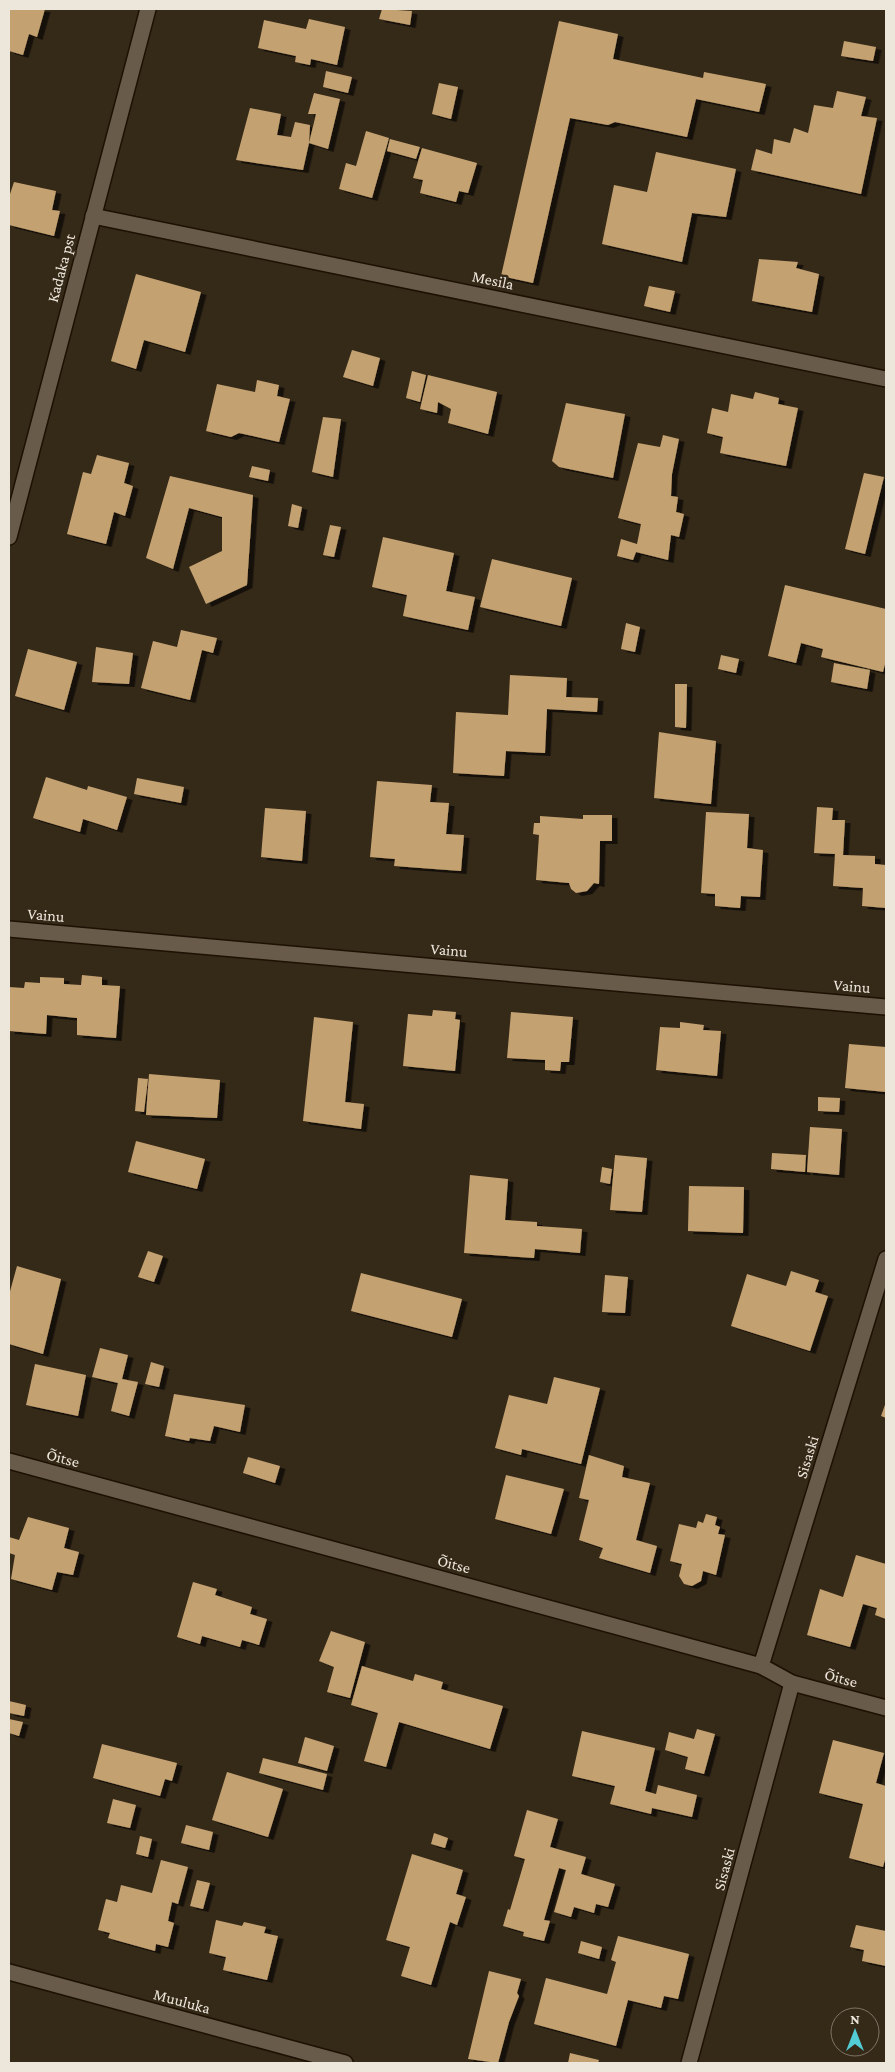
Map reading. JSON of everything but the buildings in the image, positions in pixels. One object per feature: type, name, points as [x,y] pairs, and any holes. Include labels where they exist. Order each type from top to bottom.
[{"type":"street","name":"Kadaka pst","points":[[9,537],[148,9]]},
{"type":"street","name":"Mesila","points":[[93,216],[886,379]]},
{"type":"street","name":"Vainu","points":[[9,929],[886,1007]]},
{"type":"street","name":"Sisaski","points":[[761,1666],[886,1259]]},
{"type":"street","name":"Õitse","points":[[9,1461],[761,1666],[792,1683],[886,1708]]},
{"type":"street","name":"Sisaski","points":[[689,2063],[792,1683]]},
{"type":"street","name":"Muuluka","points":[[9,1972],[345,2063]]}]
